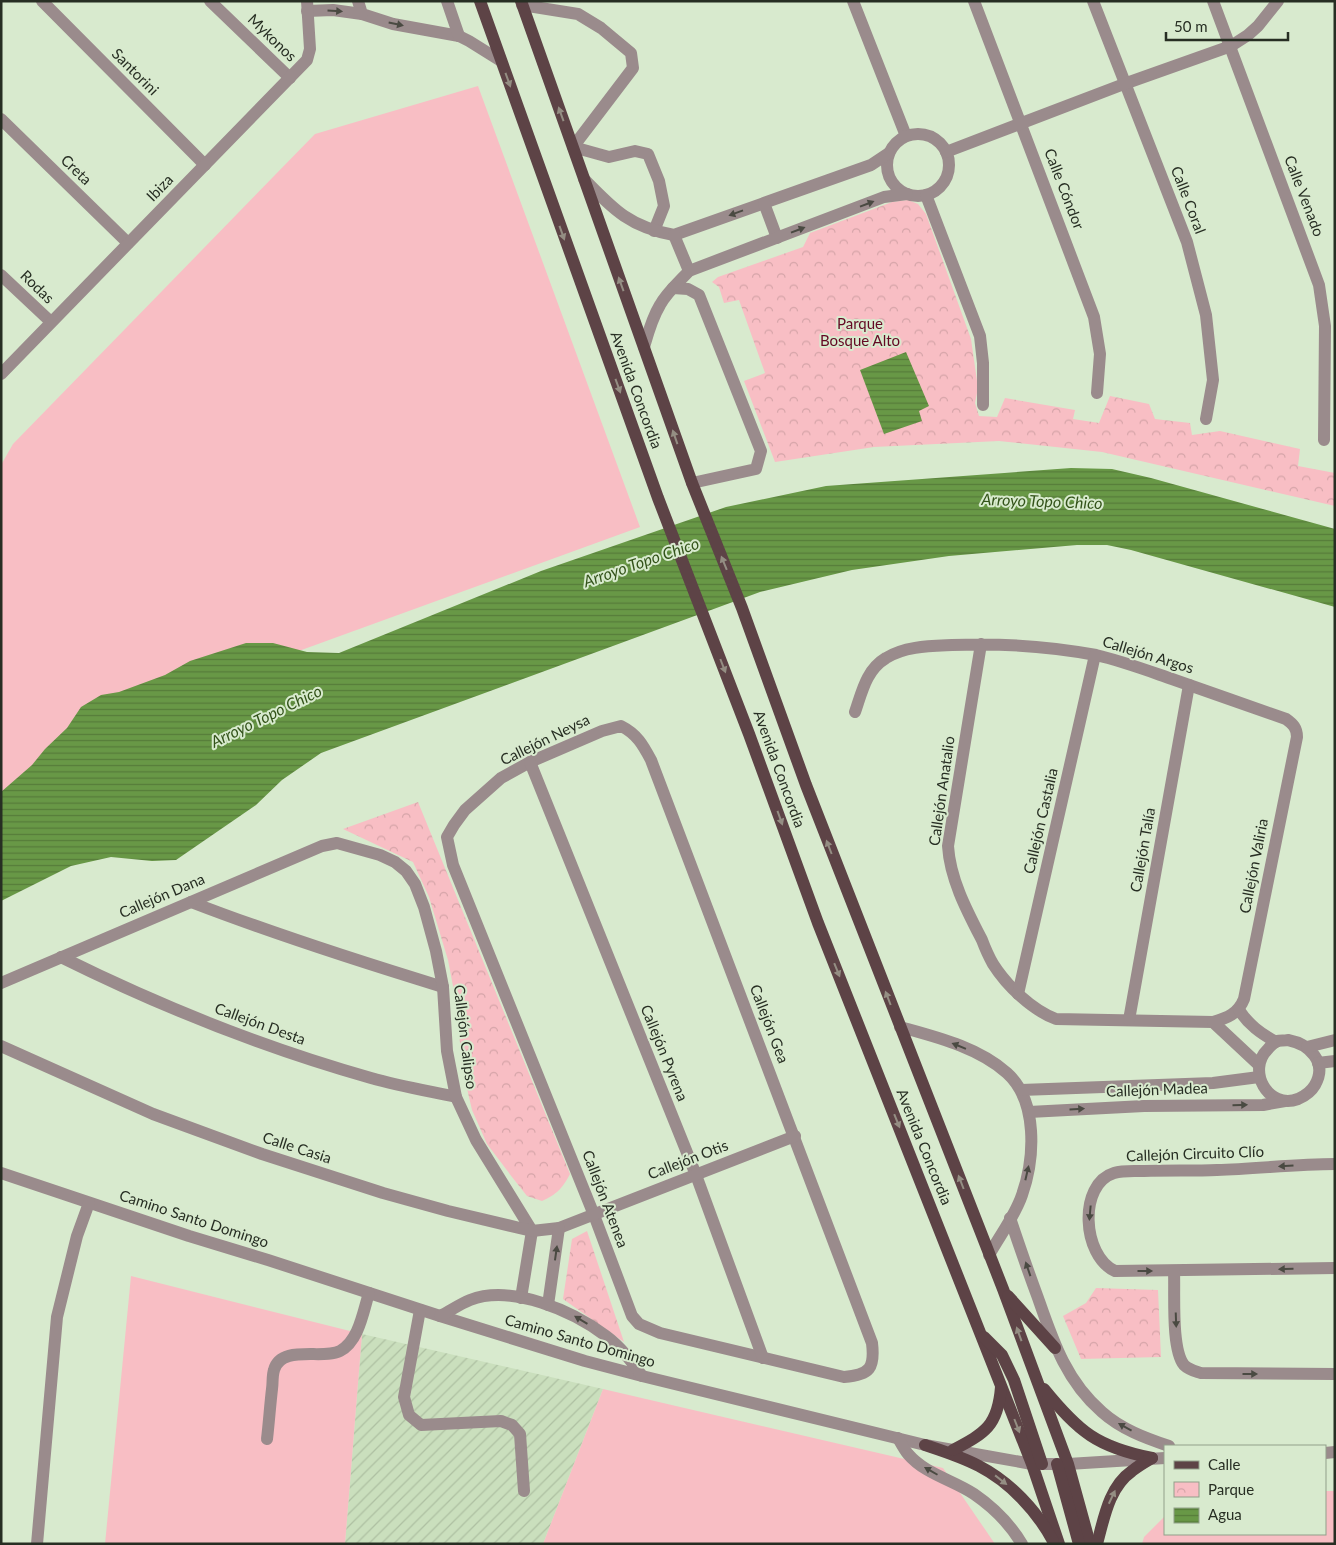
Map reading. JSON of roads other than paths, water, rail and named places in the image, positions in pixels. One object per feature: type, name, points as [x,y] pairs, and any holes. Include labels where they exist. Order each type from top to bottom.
[{"type":"main road","name":"Avenida Concordia","points":[[480,1],[658,498],[706,620],[818,923],[1001,1384],[1037,1464],[1059,1544]]},
{"type":"main road","name":"Avenida Concordia","points":[[521,3],[692,483],[742,608],[809,794],[1003,1290],[1036,1380],[1090,1544]]},
{"type":"main road","points":[[1003,1290],[1055,1348]]},
{"type":"main road","points":[[981,1333],[1002,1355],[1014,1380],[1037,1464]]},
{"type":"main road","points":[[1036,1380],[1062,1411],[1089,1435],[1127,1453],[1158,1458]]},
{"type":"main road","points":[[953,1450],[979,1436],[989,1427],[1000,1404],[1001,1384]]},
{"type":"main road","points":[[925,1445],[978,1465],[1004,1482],[1040,1520],[1054,1544]]},
{"type":"main road","points":[[1097,1544],[1109,1501],[1114,1492],[1130,1472],[1158,1458]]},
{"type":"main road","points":[[1063,1464],[1079,1544]]},
{"type":"street","name":"Santorini","points":[[42,1],[205,165]]},
{"type":"street","name":"Mykonos","points":[[210,1],[290,78]]},
{"type":"street","points":[[447,1],[459,36]]},
{"type":"street","points":[[853,1],[906,136]]},
{"type":"street","name":"Calle Cóndor","points":[[974,1],[1094,317],[1100,354],[1097,393]]},
{"type":"street","name":"Calle Coral","points":[[1093,1],[1187,242],[1206,315],[1213,380],[1206,419]]},
{"type":"street","name":"Calle Venado","points":[[1213,1],[1319,285],[1325,326],[1324,440]]},
{"type":"street","points":[[946,152],[1124,84],[1231,46],[1258,26],[1278,1]]},
{"type":"street","points":[[521,3],[578,14],[601,28],[631,53],[633,68],[573,147],[609,158],[635,151],[648,154],[659,181],[664,206],[654,231]]},
{"type":"street","name":"Ibiza","points":[[1,374],[290,78],[310,55],[307,6],[333,10],[360,7],[393,24],[459,36],[501,61]]},
{"type":"street","name":"Creta","points":[[1,119],[128,243]]},
{"type":"street","points":[[917,134],[929,136],[939,142],[946,152],[949,162],[948,173],[943,183],[936,190],[926,195],[916,196],[898,189],[892,182],[888,173],[887,163],[889,154],[893,146],[906,136],[917,134]]},
{"type":"street","points":[[584,179],[619,214],[638,225],[674,235],[871,165],[889,154]]},
{"type":"street","points":[[644,347],[660,304],[672,288],[689,272],[884,197],[907,194]]},
{"type":"street","points":[[926,195],[980,336],[984,405]]},
{"type":"street","points":[[764,203],[777,238]]},
{"type":"street","points":[[674,235],[689,272]]},
{"type":"street","name":"Rodas","points":[[1,275],[51,322]]},
{"type":"street","points":[[672,288],[688,289],[698,295],[761,450],[756,469],[692,483]]},
{"type":"street","name":"Callejón Argos","points":[[855,712],[869,674],[885,658],[905,650],[981,644],[1039,647],[1095,655],[1125,663],[1286,719],[1296,728]]},
{"type":"street","name":"Callejón Anatalio","points":[[981,644],[949,837],[949,859],[966,907],[994,964],[1018,994],[1035,1009],[1056,1019],[1212,1022],[1223,1020],[1239,1010]]},
{"type":"street","name":"Callejón Castalia","points":[[1018,994],[1095,655]]},
{"type":"street","name":"Callejón Talía","points":[[1128,1020],[1189,685]]},
{"type":"street","name":"Callejón Neysa","points":[[447,836],[465,810],[501,778],[530,762],[602,731],[621,726]]},
{"type":"street","name":"Callejón Gea","points":[[621,726],[631,731],[642,742],[651,760],[872,1343]]},
{"type":"street","name":"Callejón Valiria","points":[[1239,1010],[1244,999],[1297,737],[1296,728]]},
{"type":"street","name":"Callejón Pyrena","points":[[530,762],[696,1175],[763,1358]]},
{"type":"street","name":"Callejón Atenea","points":[[447,836],[453,865],[594,1215],[632,1316],[639,1324],[660,1333],[844,1377],[858,1376],[866,1372],[871,1366],[874,1359],[872,1343]]},
{"type":"street","name":"Callejón Dana","points":[[1,983],[304,852],[336,843]]},
{"type":"street","name":"Callejón Calipso","points":[[336,843],[380,855],[395,862],[406,871],[414,884],[424,907],[443,986],[447,1051],[456,1098],[476,1140],[532,1230]]},
{"type":"street","points":[[191,902],[328,952],[443,986]]},
{"type":"street","name":"Callejón Desta","points":[[61,958],[158,1003],[290,1053],[372,1078],[456,1098]]},
{"type":"street","points":[[1239,1010],[1253,1027],[1276,1042]]},
{"type":"street","points":[[1212,1022],[1259,1071],[1267,1092],[1275,1098],[1294,1101],[1303,1097],[1311,1091],[1319,1073],[1318,1063],[1314,1054],[1307,1046],[1288,1040],[1276,1042],[1265,1052],[1259,1071]]},
{"type":"street","points":[[900,1027],[940,1038],[975,1052],[1007,1073],[1020,1090],[1029,1112],[1030,1162],[1022,1195],[989,1254]]},
{"type":"street","points":[[1307,1046],[1335,1040]]},
{"type":"street","name":"Calle Casia","points":[[1,1046],[153,1114],[262,1154],[382,1193],[532,1230],[559,1228],[594,1215]]},
{"type":"street","points":[[1318,1063],[1335,1061]]},
{"type":"street","name":"Callejón Madea","points":[[1020,1090],[1213,1083],[1259,1071]]},
{"type":"street","points":[[1144,1085],[1144,1106]]},
{"type":"street","name":"Callejón Madea","points":[[1029,1112],[1144,1106],[1264,1105],[1285,1101]]},
{"type":"street","name":"Callejón Otis","points":[[594,1215],[795,1136]]},
{"type":"street","name":"Callejón Circuito Clío","points":[[1335,1164],[1113,1174],[1101,1182],[1093,1193],[1089,1228],[1090,1240],[1101,1261],[1115,1271],[1335,1268]]},
{"type":"street","name":"Camino Santo Domingo","points":[[1,1173],[420,1310],[575,1358],[642,1376],[925,1445],[1037,1464],[1158,1458]]},
{"type":"street","points":[[37,1544],[57,1316],[77,1236],[89,1203]]},
{"type":"street","points":[[1010,1218],[1055,1348],[1070,1374],[1085,1395],[1102,1412],[1122,1426],[1145,1438],[1166,1445]]},
{"type":"street","points":[[548,1305],[559,1228]]},
{"type":"street","points":[[521,1298],[532,1230]]},
{"type":"street","points":[[1174,1271],[1177,1347],[1184,1364],[1190,1370],[1202,1373],[1335,1374]]},
{"type":"street","points":[[267,1439],[274,1368],[282,1359],[297,1354],[324,1354],[340,1351],[352,1339],[360,1324],[369,1293]]},
{"type":"street","points":[[440,1316],[471,1299],[501,1296],[521,1298],[548,1305],[578,1317],[607,1337],[625,1354],[642,1376]]},
{"type":"street","points":[[420,1310],[404,1398],[409,1415],[421,1425],[501,1421],[512,1425],[520,1434],[524,1490]]},
{"type":"street","points":[[898,1438],[915,1461],[933,1473],[974,1494],[998,1514],[1014,1531],[1022,1544]]},
{"type":"water","points":[[906,352],[929,406],[919,411],[922,421],[884,434],[860,370]]},
{"type":"water","name":"Arroyo Topo Chico","points":[[1071,468],[1112,469],[1151,478],[1335,529],[1335,607],[1107,545],[1077,545],[949,556],[852,570],[760,592],[321,753],[282,780],[256,805],[176,860],[152,861],[111,857],[71,866],[1,901],[1,792],[32,765],[45,749],[67,728],[81,707],[101,695],[119,692],[165,675],[190,661],[246,643],[273,643],[307,652],[339,653],[541,571],[726,507],[826,486]]},
{"type":"park label","name":"Parque Bosque Alto","points":[[860,332]]}]
